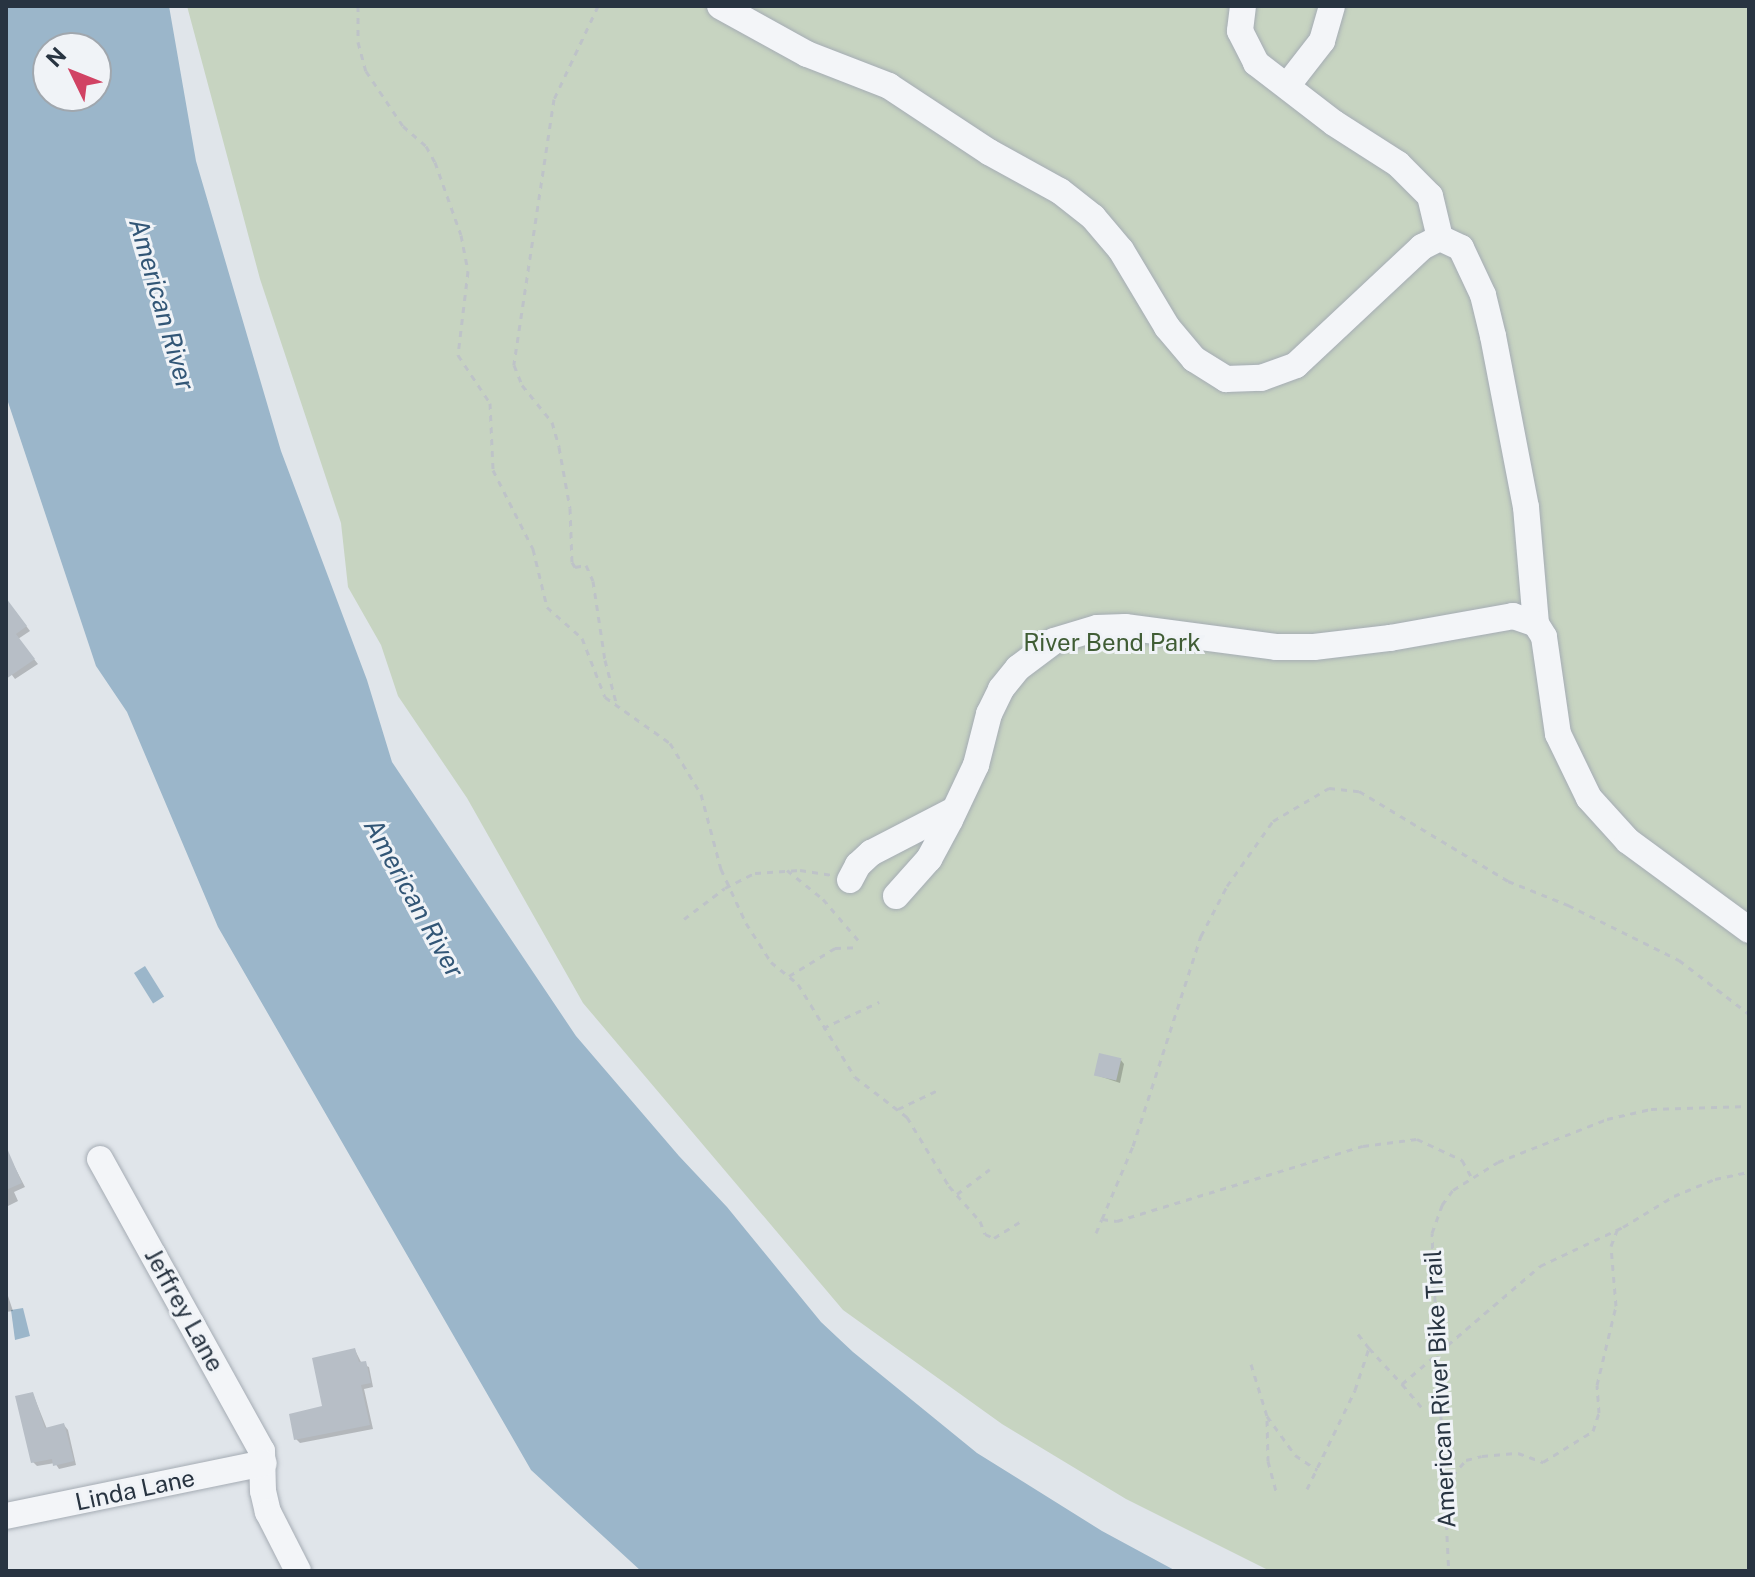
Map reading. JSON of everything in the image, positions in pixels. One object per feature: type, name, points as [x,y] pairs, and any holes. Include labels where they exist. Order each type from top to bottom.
[{"type":"street","points":[[720,6],[807,54],[889,86],[989,152],[1060,191],[1093,217],[1121,250],[1167,327],[1194,359],[1226,379],[1261,378],[1296,365],[1422,247],[1440,238]]},
{"type":"street","points":[[1243,6],[1240,31],[1256,63],[1334,123],[1398,164],[1430,196],[1440,238]]},
{"type":"street","points":[[1287,86],[1322,41],[1332,6]]},
{"type":"street","points":[[1440,238],[1461,248],[1483,295],[1526,507],[1536,624],[1544,637],[1558,734],[1589,798],[1628,841],[1749,930]]},
{"type":"street","points":[[896,896],[929,859],[954,810],[976,765],[989,714],[1001,689],[1031,655],[1071,634],[1097,628],[1125,627],[1276,647],[1314,647],[1390,638],[1513,616],[1536,624]]},
{"type":"street","points":[[850,880],[858,865],[871,853],[954,810]]},
{"type":"street","name":"Jeffrey Lane","points":[[100,1159],[262,1451],[264,1463]]},
{"type":"street","points":[[264,1463],[263,1491],[268,1512],[298,1571]]},
{"type":"street","name":"Linda Lane","points":[[6,1516],[264,1463]]},
{"type":"path","points":[[358,6],[358,42],[366,71],[403,126],[426,146],[435,162],[461,235],[468,271],[458,355],[490,403],[493,470],[533,549],[547,607],[582,638],[605,697],[670,743],[701,794],[721,869],[757,943],[771,962],[798,984],[823,1028],[865,1088],[907,1117],[949,1186],[980,1221],[985,1234],[994,1238],[1024,1219]]},
{"type":"path","points":[[598,6],[554,99],[514,365],[522,385],[552,422],[570,508],[572,562],[575,567],[586,565],[593,581],[605,660],[617,706]]},
{"type":"path","points":[[1096,1233],[1133,1146],[1201,936],[1227,886],[1273,821],[1329,788],[1359,791],[1508,881],[1568,905],[1679,960],[1749,1014]]},
{"type":"path","points":[[787,870],[823,899],[858,940]]},
{"type":"path","points":[[684,919],[730,885],[755,873],[787,870],[822,872],[850,880]]},
{"type":"path","points":[[789,976],[835,948],[858,947]]},
{"type":"path","points":[[823,1028],[879,1002]]},
{"type":"path","points":[[898,1109],[938,1090]]},
{"type":"path","name":"American River Bike Trail","points":[[1449,1571],[1432,1233],[1442,1205],[1471,1176],[1607,1119],[1651,1109],[1749,1106]]},
{"type":"path","points":[[1102,1219],[1117,1221],[1363,1146],[1417,1139],[1462,1160],[1471,1176]]},
{"type":"path","points":[[957,1194],[990,1169]]},
{"type":"path","points":[[1402,1384],[1540,1266],[1617,1230],[1674,1196],[1715,1179],[1749,1172]]},
{"type":"path","points":[[1452,1476],[1466,1460],[1482,1456],[1518,1453],[1543,1462],[1593,1431],[1599,1413],[1597,1385],[1616,1306],[1611,1246],[1617,1230]]},
{"type":"path","points":[[1358,1334],[1425,1411]]},
{"type":"path","points":[[1307,1489],[1355,1390],[1369,1348]]},
{"type":"path","points":[[1251,1364],[1267,1416],[1268,1461],[1277,1494]]},
{"type":"path","points":[[1267,1416],[1295,1455],[1317,1470]]},
{"type":"green space","name":"River Bend Park","points":[[187,6],[1749,6],[1749,1571],[1270,1571],[1126,1499],[1002,1424],[843,1310],[583,1003],[467,798],[398,696],[381,645],[348,587],[341,523],[260,279]]},
{"type":"water","name":"American River","points":[[6,6],[169,6],[196,161],[281,451],[367,680],[392,762],[576,1036],[727,1207],[821,1322],[853,1352],[977,1453],[1102,1531],[1176,1571],[641,1571],[531,1470],[218,927],[127,712],[96,666],[6,396]]},
{"type":"water","points":[[145,966],[164,997],[153,1003],[134,973]]},
{"type":"water","points":[[23,1308],[30,1336],[15,1340],[11,1310]]},
{"type":"building","points":[[6,598],[27,626],[16,634],[35,659],[6,679]]},
{"type":"building","points":[[1099,1053],[1121,1058],[1116,1081],[1094,1075]]},
{"type":"building","points":[[6,1146],[22,1183],[6,1190]]},
{"type":"building","points":[[355,1348],[359,1362],[366,1361],[371,1383],[361,1385],[370,1425],[294,1440],[289,1414],[322,1406],[312,1358]]},
{"type":"building","points":[[33,1392],[45,1428],[64,1423],[74,1461],[53,1466],[52,1459],[31,1463],[15,1396]]}]
